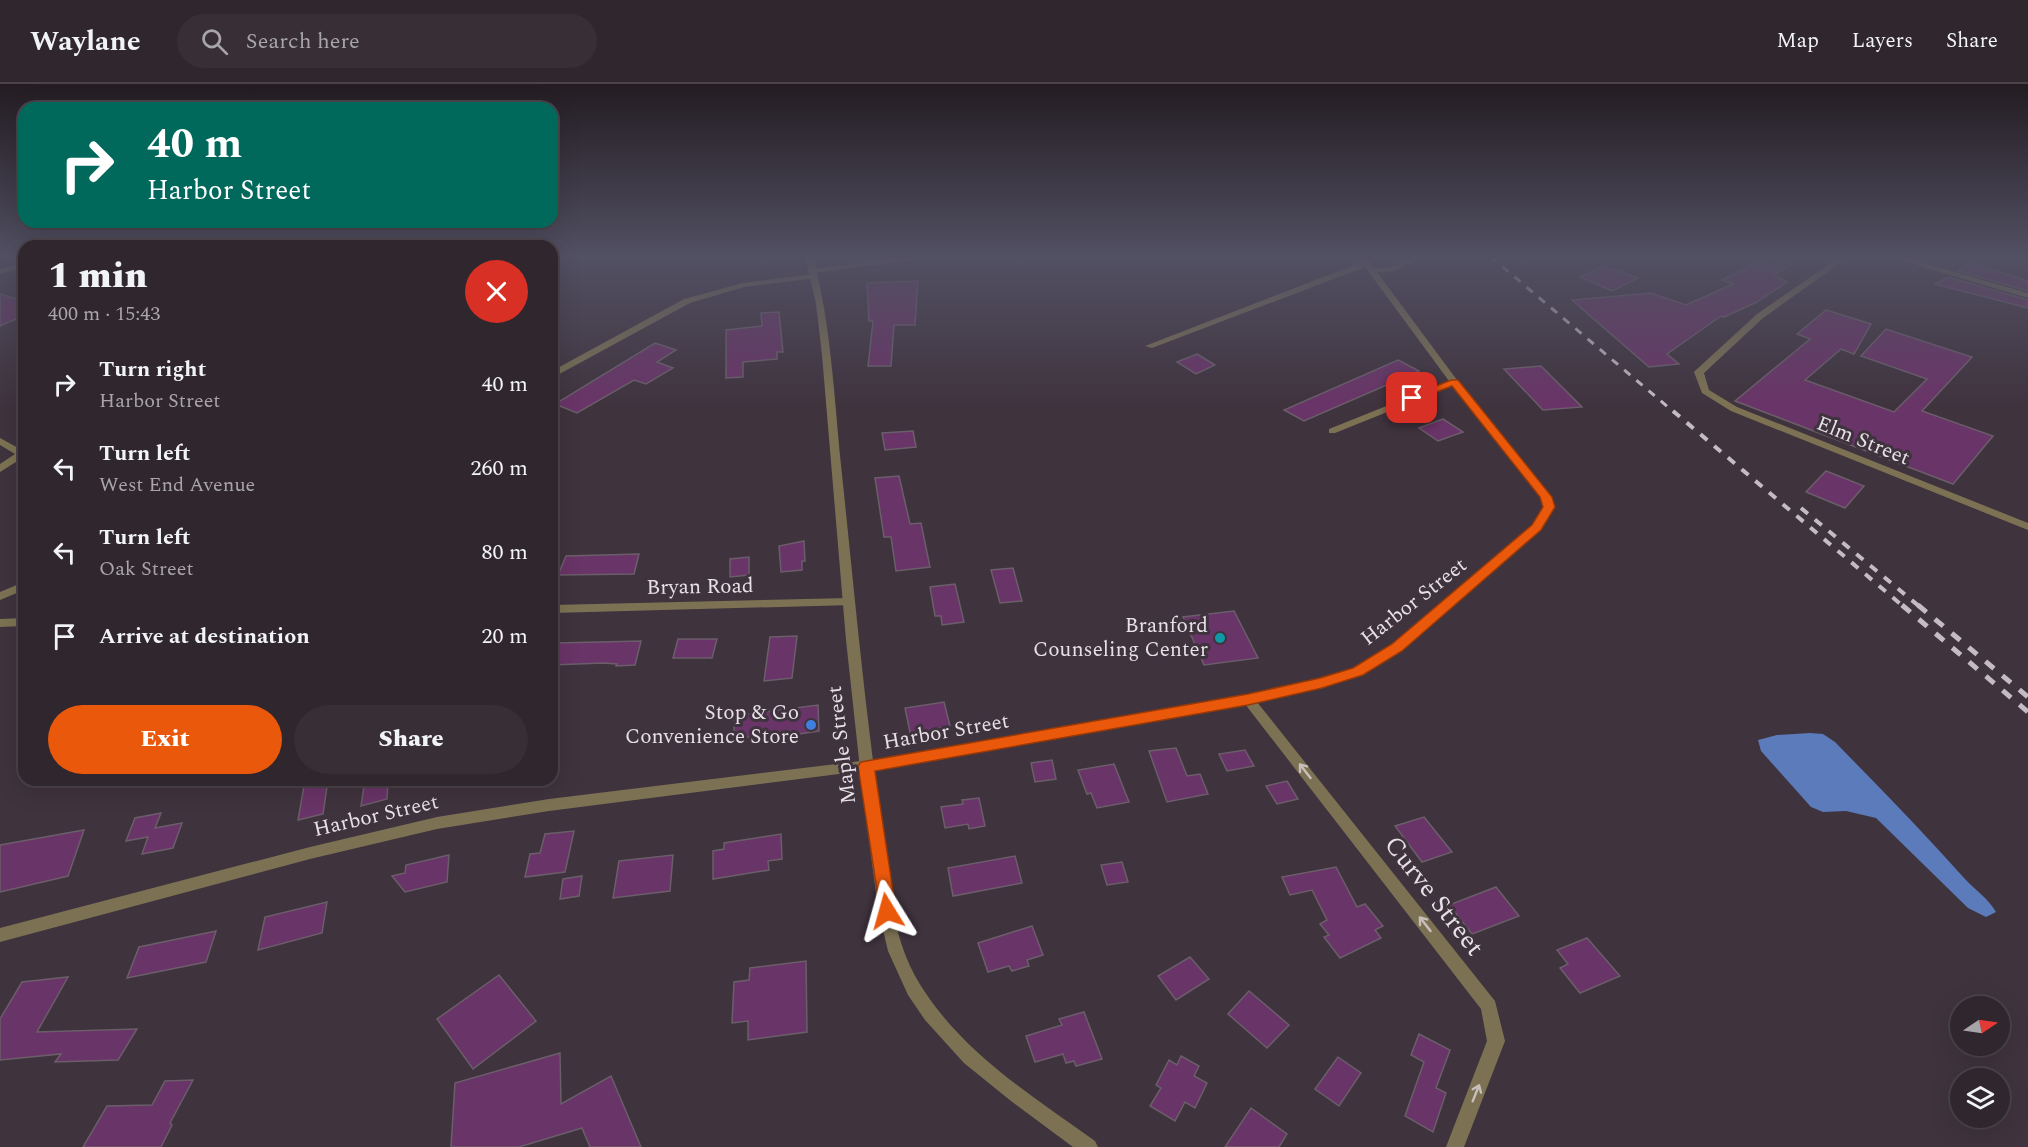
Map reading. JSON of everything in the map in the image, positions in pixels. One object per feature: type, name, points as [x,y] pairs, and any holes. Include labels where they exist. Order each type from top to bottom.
[{"type":"street","points":[[558,372],[679,306]]},
{"type":"street","name":"Maple Street","points":[[818,306],[831,409],[866,766],[887,911],[898,957],[912,988],[933,1018],[979,1064],[1089,1147]]},
{"type":"street","points":[[1149,346],[1255,306]]},
{"type":"street","points":[[1332,431],[1454,382],[1398,306]]},
{"type":"street","name":"Elm Street","points":[[1775,306],[1760,316],[1699,372],[1705,391],[1734,409],[2028,527]]},
{"type":"street","name":"Harbor Street","points":[[0,935],[310,853],[437,823],[549,805],[866,766],[1248,699],[1322,683],[1358,671],[1397,648],[1537,528],[1549,507],[1546,497],[1454,382]]},
{"type":"street","points":[[0,441],[18,450]]},
{"type":"street","points":[[0,469],[18,456]]},
{"type":"street","points":[[0,596],[18,588]]},
{"type":"street","name":"Bryan Road","points":[[558,609],[849,602]]},
{"type":"street","points":[[0,622],[18,622]]},
{"type":"street","name":"Curve Street","points":[[1248,699],[1489,1006],[1496,1041],[1455,1147]]},
{"type":"water","points":[[1823,734],[1835,742],[1996,912],[1986,917],[1968,908],[1876,818],[1846,811],[1823,812],[1811,807],[1761,751],[1758,740],[1777,735]]},
{"type":"building","points":[[0,306],[18,306],[18,320],[0,326]]},
{"type":"building","points":[[868,306],[916,306],[915,325],[894,325],[891,366],[868,366],[873,321],[869,321]]},
{"type":"building","points":[[1578,306],[1749,306],[1724,317],[1721,316],[1667,354],[1679,364],[1649,367]]},
{"type":"building","points":[[1826,310],[1871,324],[1854,354],[1841,349],[1805,380],[1894,412],[1927,379],[1861,356],[1886,329],[1972,357],[1922,411],[1993,436],[1953,484],[1735,401],[1810,339],[1797,334]]},
{"type":"building","points":[[779,312],[783,352],[777,352],[777,359],[743,362],[743,377],[726,378],[726,330],[762,326],[761,313]]},
{"type":"building","points":[[655,343],[676,350],[657,362],[673,368],[646,384],[634,380],[577,413],[558,405],[558,402]]},
{"type":"building","points":[[1197,354],[1215,365],[1196,374],[1177,362]]},
{"type":"building","points":[[1398,360],[1419,371],[1304,421],[1284,410]]},
{"type":"building","points":[[1541,366],[1582,407],[1543,410],[1504,369]]},
{"type":"building","points":[[1443,419],[1463,432],[1438,441],[1419,428]]},
{"type":"building","points":[[913,431],[916,447],[885,450],[882,433]]},
{"type":"building","points":[[1826,471],[1864,486],[1845,508],[1806,492]]},
{"type":"building","points":[[899,476],[910,524],[921,523],[930,567],[896,571],[891,537],[884,537],[875,478]]},
{"type":"building","points":[[804,541],[805,561],[802,561],[802,570],[781,572],[779,546]]},
{"type":"building","points":[[639,554],[634,574],[558,575],[566,556]]},
{"type":"building","points":[[749,557],[749,575],[730,577],[730,559]]},
{"type":"building","points":[[1013,568],[1022,601],[1000,603],[991,570]]},
{"type":"building","points":[[955,584],[964,622],[942,625],[941,616],[935,616],[930,587]]},
{"type":"building","name":"Branford Counseling Center","points":[[1234,611],[1258,658],[1204,665],[1183,617]]},
{"type":"building","points":[[797,636],[792,678],[764,681],[770,637]]},
{"type":"building","points":[[678,639],[717,639],[712,658],[673,658]]},
{"type":"building","points":[[641,641],[635,665],[616,666],[617,664],[603,663],[558,665],[558,643]]},
{"type":"building","points":[[944,702],[950,726],[940,728],[942,737],[912,742],[905,708]]},
{"type":"building","points":[[818,705],[819,731],[757,740],[757,736],[734,739],[734,716]]},
{"type":"building","points":[[1176,748],[1187,776],[1200,774],[1208,794],[1167,802],[1149,751]]},
{"type":"building","points":[[1245,750],[1254,766],[1227,771],[1219,754]]},
{"type":"building","points":[[1052,760],[1056,779],[1035,782],[1031,763]]},
{"type":"building","points":[[1114,764],[1129,802],[1097,808],[1091,793],[1087,794],[1078,770]]},
{"type":"building","points":[[1287,781],[1298,799],[1277,804],[1266,786]]},
{"type":"building","points":[[304,786],[327,786],[323,814],[298,820]]},
{"type":"building","points":[[364,786],[388,786],[387,799],[361,806]]},
{"type":"building","points":[[979,798],[985,826],[969,829],[968,824],[945,828],[941,807],[963,804],[962,800]]},
{"type":"building","points":[[161,813],[155,828],[182,823],[173,848],[142,854],[148,837],[126,841],[135,818]]},
{"type":"building","points":[[1424,817],[1452,852],[1422,862],[1395,826]]},
{"type":"building","points":[[84,830],[68,876],[0,892],[0,845]]},
{"type":"building","points":[[574,831],[565,872],[525,877],[530,854],[540,853],[545,834]]},
{"type":"building","points":[[781,834],[782,859],[768,861],[769,870],[713,879],[713,851],[724,849],[724,843]]},
{"type":"building","points":[[449,855],[447,882],[405,892],[392,876],[405,873],[406,865]]},
{"type":"building","points":[[673,855],[670,891],[613,898],[619,861]]},
{"type":"building","points":[[1015,856],[1022,883],[953,896],[948,868]]},
{"type":"building","points":[[1122,862],[1128,882],[1107,885],[1101,865]]},
{"type":"building","points":[[1336,867],[1357,907],[1365,904],[1383,926],[1375,930],[1381,938],[1340,958],[1324,937],[1329,935],[1320,924],[1327,920],[1312,890],[1290,895],[1282,877]]},
{"type":"building","points":[[582,876],[579,896],[560,899],[563,879]]},
{"type":"building","points":[[1496,887],[1519,916],[1472,934],[1449,905]]},
{"type":"building","points":[[327,902],[322,933],[258,950],[265,917]]},
{"type":"building","points":[[1032,926],[1043,955],[1027,960],[1029,966],[1012,971],[1009,966],[988,972],[978,943]]},
{"type":"building","points":[[216,931],[206,962],[127,978],[139,947]]},
{"type":"building","points":[[1587,938],[1620,976],[1580,993],[1560,968],[1568,964],[1557,950]]},
{"type":"building","points":[[1190,957],[1209,979],[1176,1000],[1158,976]]},
{"type":"building","points":[[806,961],[807,1032],[748,1040],[748,1021],[732,1023],[734,982],[749,980],[750,968]]},
{"type":"building","points":[[499,975],[536,1021],[473,1069],[437,1019]]},
{"type":"building","points":[[68,977],[37,1032],[137,1029],[118,1060],[55,1062],[61,1054],[0,1060],[0,1019],[22,982]]},
{"type":"building","points":[[1249,991],[1289,1025],[1267,1048],[1228,1014]]},
{"type":"building","points":[[1084,1012],[1102,1059],[1076,1066],[1074,1061],[1066,1063],[1063,1054],[1035,1062],[1026,1036],[1062,1025],[1059,1019]]},
{"type":"building","points":[[1419,1034],[1450,1050],[1436,1088],[1446,1093],[1433,1132],[1405,1116],[1424,1062],[1411,1055]]},
{"type":"building","points":[[560,1053],[561,1104],[611,1076],[641,1147],[590,1147],[582,1128],[519,1147],[451,1147],[455,1083]]},
{"type":"building","points":[[1181,1056],[1199,1066],[1194,1076],[1207,1083],[1195,1108],[1185,1102],[1175,1121],[1150,1106],[1161,1088],[1156,1085],[1169,1060],[1177,1065]]},
{"type":"building","points":[[1338,1057],[1361,1073],[1339,1106],[1315,1089]]},
{"type":"building","points":[[193,1080],[170,1123],[172,1125],[161,1147],[83,1147],[107,1106],[152,1105],[165,1081]]},
{"type":"building","points":[[1251,1108],[1287,1134],[1279,1147],[1225,1147]]},
{"type":"railway","points":[[1548,306],[1675,413]]},
{"type":"railway","points":[[1673,411],[1904,607]]},
{"type":"railway","points":[[1801,508],[1920,607]]},
{"type":"railway","points":[[1902,605],[2028,712]]},
{"type":"railway","points":[[1918,605],[2028,697]]},
{"type":"place","name":"Branford Counseling Center","points":[[1220,638]]},
{"type":"place","name":"Stop & Go Convenience Store","points":[[811,725]]},
{"type":"route","points":[[887,911],[866,766],[1248,699],[1322,683],[1358,671],[1397,648],[1431,616],[1488,570],[1504,553],[1537,528],[1549,507],[1546,497],[1454,382],[1412,398]]}]
